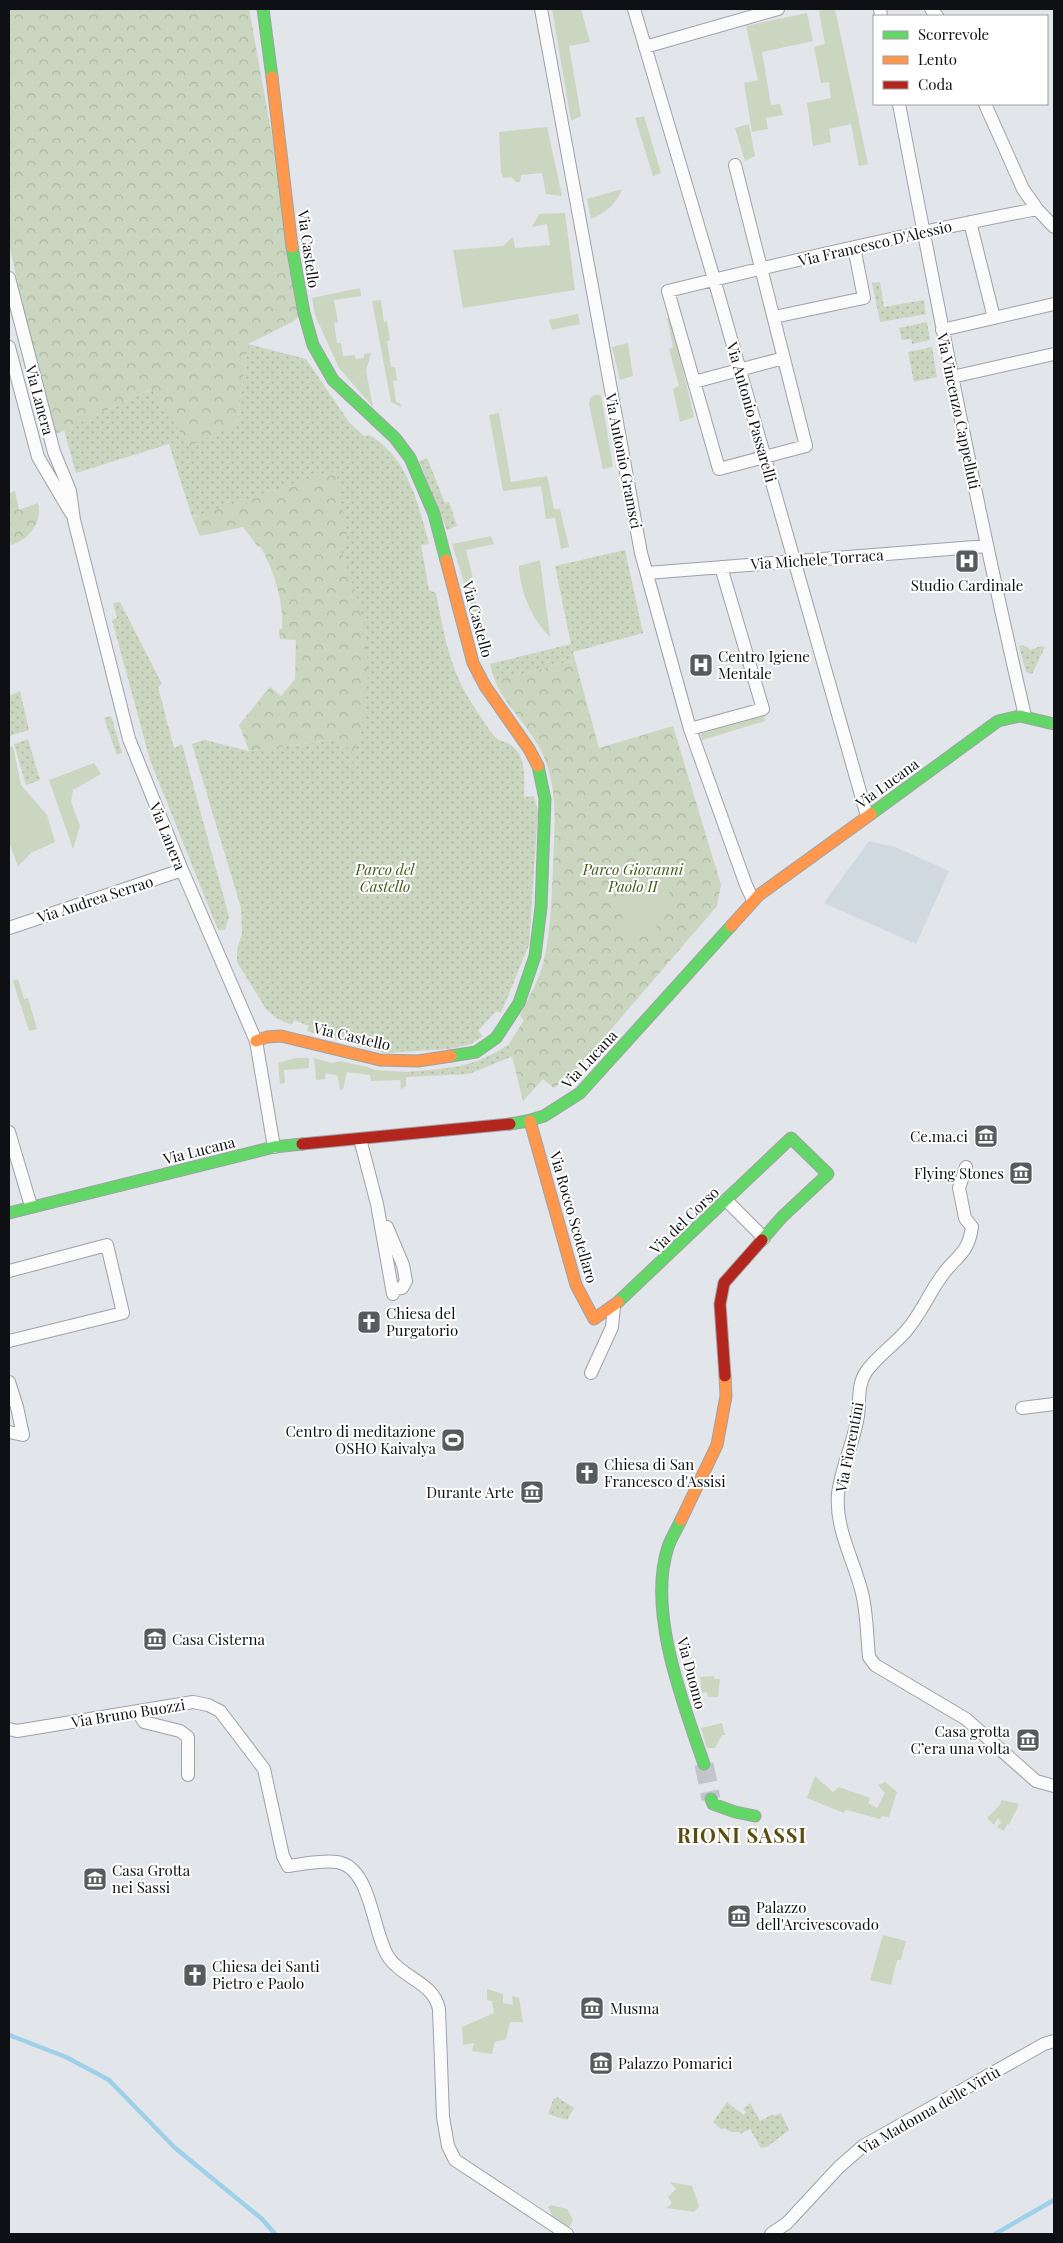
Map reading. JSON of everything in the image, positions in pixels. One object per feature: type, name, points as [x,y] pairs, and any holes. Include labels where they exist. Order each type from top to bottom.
[{"type":"street","name":"Via Castello","points":[[256,1041],[267,1037],[280,1036],[380,1060],[397,1062],[450,1057],[476,1052],[496,1038],[519,1003],[535,956],[541,907],[545,799],[538,767],[529,749],[485,686],[473,663],[434,514],[410,458],[395,438],[333,380],[313,345],[304,313],[294,262],[278,118],[263,9]]},
{"type":"street","name":"Via Antonio Gramsci","points":[[541,9],[564,126],[594,305],[639,544],[690,729],[746,885],[754,900]]},
{"type":"street","name":"Via Antonio Passarelli","points":[[634,9],[714,280],[867,816]]},
{"type":"street","points":[[645,47],[778,9]]},
{"type":"street","name":"Via Vincenzo Cappelluti","points":[[899,105],[942,330],[1025,716]]},
{"type":"street","points":[[985,105],[1019,182],[1037,209],[1054,227]]},
{"type":"street","points":[[735,165],[762,269],[806,446],[719,469],[694,382],[784,358]]},
{"type":"street","name":"Via Francesco D'Alessio","points":[[694,382],[668,291],[923,231],[1037,209]]},
{"type":"street","points":[[970,222],[994,318]]},
{"type":"street","points":[[774,317],[864,298],[854,247]]},
{"type":"street","name":"Via Lanera","points":[[9,278],[54,452],[70,491],[74,520],[130,739],[182,870],[256,1041],[274,1147]]},
{"type":"street","points":[[942,330],[1054,304]]},
{"type":"street","name":"Via Lanera","points":[[9,347],[38,457],[74,520]]},
{"type":"street","points":[[952,377],[1054,354]]},
{"type":"street","name":"Via Michele Torraca","points":[[647,573],[987,546]]},
{"type":"street","points":[[690,729],[763,709],[721,567]]},
{"type":"street","name":"Via Lucana","points":[[9,1213],[274,1147],[530,1122],[561,1107],[580,1093],[754,900],[998,721],[1012,716],[1025,716],[1054,724]]},
{"type":"street","name":"Via Andrea Serrao","points":[[9,928],[182,870]]},
{"type":"street","name":"Via Rocco Scotellaro","points":[[530,1122],[576,1284],[594,1319]]},
{"type":"street","points":[[9,1132],[31,1206]]},
{"type":"street","name":"Via del Corso","points":[[594,1319],[614,1306],[791,1138]]},
{"type":"street","name":"Via Duomo","points":[[704,1764],[678,1689],[666,1633],[661,1595],[662,1587],[668,1548],[717,1445],[726,1396],[720,1304],[724,1283],[782,1218],[828,1174],[791,1138]]},
{"type":"street","points":[[360,1139],[377,1204],[393,1292]]},
{"type":"street","name":"Via Fiorentini","points":[[966,1167],[959,1188],[965,1218],[972,1227],[971,1237],[964,1252],[941,1276],[925,1307],[907,1331],[870,1367],[863,1378],[858,1399],[858,1416],[838,1493],[838,1512],[846,1547],[862,1594],[868,1657],[875,1665],[966,1719],[1036,1781],[1054,1786]]},
{"type":"street","points":[[726,1200],[764,1238]]},
{"type":"street","points":[[9,1270],[107,1245],[123,1313],[9,1341]]},
{"type":"street","points":[[591,1373],[612,1327],[614,1306]]},
{"type":"street","points":[[9,1382],[23,1435],[9,1432]]},
{"type":"street","points":[[1022,1408],[1054,1404]]},
{"type":"street","name":"Via Bruno Buozzi","points":[[9,1729],[17,1731],[193,1702],[208,1705],[220,1711],[264,1769],[279,1840],[288,1866],[325,1861],[340,1862],[357,1873],[363,1885],[384,1949],[390,1960],[426,1987],[438,2002],[444,2117],[448,2146],[455,2160],[568,2234]]},
{"type":"street","points":[[138,1712],[144,1722],[180,1731],[188,1737],[188,1775]]},
{"type":"street","points":[[712,1799],[713,1804],[754,1816]]},
{"type":"street","name":"Via Madonna delle Virtù","points":[[771,2234],[787,2223],[839,2167],[863,2146],[1044,2044],[1054,2041]]},
{"type":"shaded area","points":[[869,841],[895,847],[949,871],[916,944],[824,903]]},
{"type":"green space","points":[[9,9],[249,9],[304,313],[292,322],[248,344],[237,424],[190,446],[151,389],[52,436],[9,244]]},
{"type":"green space","points":[[552,9],[581,9],[590,42],[569,46],[581,116],[571,121]]},
{"type":"green space","points":[[835,9],[868,164],[859,166],[851,124],[829,129],[831,142],[813,146],[807,103],[831,98],[829,82],[821,83],[814,47],[825,44],[819,11]]},
{"type":"green space","points":[[807,13],[813,41],[762,52],[771,105],[780,104],[783,115],[766,118],[768,129],[752,132],[744,83],[758,80],[746,26]]},
{"type":"green space","points":[[644,116],[661,173],[653,176],[635,118]]},
{"type":"green space","points":[[749,124],[755,156],[745,161],[735,128]]},
{"type":"green space","points":[[547,127],[562,196],[546,194],[542,173],[521,175],[520,182],[516,182],[511,177],[504,178],[501,173],[499,132]]},
{"type":"green space","points":[[622,189],[610,207],[591,219],[587,199]]},
{"type":"green space","points":[[565,213],[575,290],[463,308],[453,250],[503,246],[513,237],[515,248],[550,245],[547,224],[532,227],[539,214]]},
{"type":"green space","points":[[880,282],[884,307],[924,300],[926,314],[880,322],[872,283]]},
{"type":"green space","points":[[360,288],[361,296],[334,300],[338,322],[334,323],[337,343],[341,343],[343,356],[355,355],[356,359],[364,358],[364,354],[371,353],[366,371],[373,407],[339,368],[315,315],[312,298]]},
{"type":"green space","points":[[381,300],[384,322],[387,321],[390,340],[387,341],[391,367],[395,367],[397,380],[393,381],[396,402],[400,403],[401,407],[391,402],[372,301]]},
{"type":"green space","points":[[578,314],[580,324],[552,330],[549,320]]},
{"type":"green space","points":[[667,318],[671,318],[694,417],[680,422],[673,389],[679,386],[669,349],[673,347]]},
{"type":"green space","points":[[927,322],[930,340],[912,344],[911,339],[902,340],[899,328]]},
{"type":"green space","points":[[628,343],[633,376],[620,380],[612,347]]},
{"type":"green space","name":"Parco del Castello","points":[[248,344],[306,359],[349,422],[364,436],[370,435],[394,456],[410,483],[425,528],[429,544],[421,545],[429,590],[436,593],[441,620],[456,674],[469,699],[492,733],[517,751],[524,769],[524,797],[534,796],[538,811],[529,945],[501,1013],[496,1011],[478,1031],[483,1036],[471,1044],[450,1049],[385,1053],[307,1031],[309,1026],[294,1020],[291,1025],[278,1019],[266,1009],[237,962],[237,951],[242,933],[241,908],[192,744],[204,740],[249,751],[333,740],[316,534],[195,515],[192,517],[169,444],[76,473],[64,430],[152,389],[190,445],[237,424]]},
{"type":"green space","points":[[932,347],[937,377],[914,382],[908,352]]},
{"type":"green space","points":[[595,395],[601,395],[613,467],[603,469],[589,405],[590,398]]},
{"type":"green space","points":[[499,413],[511,482],[547,476],[554,509],[560,509],[569,547],[561,549],[555,518],[546,519],[541,486],[503,491],[489,415]]},
{"type":"green space","points":[[427,458],[445,503],[449,502],[457,526],[447,530],[419,461]]},
{"type":"green space","points":[[336,471],[348,544],[341,545],[342,553],[358,599],[355,600],[357,607],[360,607],[365,632],[362,633],[363,640],[365,640],[368,662],[365,662],[368,670],[367,690],[363,691],[366,699],[364,713],[361,714],[361,720],[363,721],[350,772],[352,750],[333,740],[249,751],[239,725],[270,687],[281,696],[295,679],[296,640],[280,639],[279,629],[282,629],[282,619],[280,597],[270,565],[260,546],[258,547],[243,527],[200,536],[192,517]]},
{"type":"green space","points":[[15,491],[19,510],[38,503],[39,510],[36,523],[29,535],[18,543],[11,545],[9,536],[9,493]]},
{"type":"green space","points":[[491,536],[494,544],[466,550],[477,594],[474,598],[491,649],[486,653],[452,544]]},
{"type":"green space","points":[[625,550],[643,633],[573,652],[575,660],[495,681],[490,664],[571,644],[555,566]]},
{"type":"green space","points":[[540,560],[550,637],[538,622],[528,604],[520,576],[519,566]]},
{"type":"green space","points":[[120,602],[162,684],[158,687],[174,748],[182,744],[229,917],[225,930],[219,930],[216,925],[150,760],[112,620],[117,618],[113,603]]},
{"type":"green space","points":[[1023,645],[1031,650],[1041,646],[1045,647],[1032,674],[1026,672],[1019,646]]},
{"type":"green space","name":"Parco Giovanni Paolo II","points":[[575,660],[599,748],[673,726],[721,885],[717,906],[576,1070],[554,1088],[543,1079],[523,1101],[509,1044],[524,1020],[520,1016],[538,977],[546,952],[553,870],[554,799],[549,771],[539,747],[506,701],[495,681]]},
{"type":"green space","points":[[20,691],[29,730],[9,736],[9,696]]},
{"type":"green space","points":[[764,715],[765,721],[702,740],[700,734]]},
{"type":"green space","points":[[111,716],[122,753],[117,755],[104,718]]},
{"type":"green space","points":[[28,739],[40,780],[26,785],[14,744]]},
{"type":"green space","points":[[13,746],[21,785],[47,815],[55,842],[31,853],[18,866],[9,842],[9,748]]},
{"type":"green space","points":[[94,763],[101,774],[73,790],[71,802],[80,826],[73,849],[49,780]]},
{"type":"green space","points":[[644,858],[677,870],[652,939],[619,927]]},
{"type":"green space","points":[[18,979],[24,999],[28,998],[37,1029],[29,1031],[13,981]]},
{"type":"green space","points":[[509,1044],[513,1056],[469,1074],[406,1077],[406,1072],[448,1068],[472,1063]]},
{"type":"green space","points":[[295,1058],[309,1058],[309,1068],[284,1070],[285,1083],[280,1084],[278,1063]]},
{"type":"green space","points":[[314,1058],[332,1063],[340,1061],[375,1070],[406,1072],[406,1086],[401,1089],[400,1080],[371,1081],[370,1075],[347,1072],[343,1089],[340,1091],[338,1076],[326,1073],[325,1079],[316,1080]]},
{"type":"green space","points":[[714,1676],[714,1679],[720,1679],[718,1697],[708,1697],[707,1692],[702,1693],[700,1677]]},
{"type":"green space","points":[[722,1723],[725,1735],[722,1735],[715,1748],[707,1748],[701,1728]]},
{"type":"green space","points":[[815,1776],[833,1792],[839,1787],[870,1798],[868,1803],[877,1808],[885,1793],[878,1785],[885,1782],[897,1792],[889,1817],[882,1816],[880,1819],[846,1810],[844,1813],[807,1798]]},
{"type":"green space","points":[[1002,1800],[1019,1804],[1004,1831],[997,1827],[1001,1822],[998,1818],[994,1825],[987,1818],[999,1806]]},
{"type":"green space","points":[[883,1935],[906,1941],[901,1960],[897,1960],[891,1985],[870,1980]]},
{"type":"green space","points":[[487,1989],[503,1994],[503,2003],[513,2005],[512,1996],[519,1998],[523,2022],[510,2022],[506,2039],[495,2042],[492,2054],[472,2051],[474,2043],[463,2045],[462,2027],[494,2013],[492,2001],[487,2000]]},
{"type":"green space","points":[[557,2097],[574,2108],[567,2120],[548,2114],[554,2098],[556,2099]]},
{"type":"green space","points":[[727,2102],[744,2115],[746,2112],[743,2109],[750,2103],[760,2121],[773,2114],[774,2116],[781,2113],[789,2130],[767,2147],[761,2148],[750,2129],[740,2134],[739,2132],[731,2132],[724,2128],[721,2129],[713,2122]]},
{"type":"green space","points":[[670,2182],[692,2186],[699,2206],[694,2212],[667,2208],[672,2203],[668,2197],[676,2189]]},
{"type":"green space","points":[[551,2205],[567,2209],[573,2220],[568,2229],[554,2219],[548,2207]]},
{"type":"waterway","points":[[9,2035],[66,2057],[109,2080],[174,2147],[262,2219],[275,2234]]},
{"type":"waterway","points":[[995,2234],[1054,2200]]},
{"type":"tunnel","points":[[704,1764],[711,1799]]},
{"type":"traffic: fast","points":[[263,9],[272,77]]},
{"type":"traffic: fast","points":[[292,247],[304,313],[313,345],[333,380],[395,438],[410,458],[434,514],[446,560]]},
{"type":"traffic: fast","points":[[871,814],[998,721],[1020,716],[1054,724]]},
{"type":"traffic: fast","points":[[451,1056],[476,1052],[496,1038],[519,1003],[535,956],[541,907],[545,799],[538,766]]},
{"type":"traffic: fast","points":[[510,1124],[544,1116],[580,1093],[731,926]]},
{"type":"traffic: fast","points":[[618,1302],[791,1138],[828,1174],[782,1217],[762,1240]]},
{"type":"traffic: fast","points":[[9,1213],[274,1147],[302,1144]]},
{"type":"traffic: fast","points":[[681,1520],[668,1547],[663,1572],[662,1599],[670,1657],[704,1764]]},
{"type":"traffic: fast","points":[[711,1799],[713,1804],[735,1812],[755,1816]]},
{"type":"traffic: slow","points":[[272,77],[292,247]]},
{"type":"traffic: slow","points":[[446,560],[473,663],[485,686],[529,749],[538,766]]},
{"type":"traffic: slow","points":[[731,926],[759,895],[871,814]]},
{"type":"traffic: slow","points":[[256,1041],[267,1037],[281,1036],[380,1060],[418,1061],[451,1056]]},
{"type":"traffic: slow","points":[[530,1121],[576,1285],[594,1319],[618,1302]]},
{"type":"traffic: slow","points":[[681,1520],[717,1445],[726,1396],[725,1376]]},
{"type":"traffic: jam","points":[[302,1144],[510,1124]]},
{"type":"traffic: jam","points":[[725,1376],[720,1304],[724,1283],[762,1240]]},
{"type":"place","name":"Studio Cardinale","points":[[967,561]]},
{"type":"place","name":"Centro Igiene Mentale","points":[[701,665]]},
{"type":"place","name":"Ce.ma.ci","points":[[986,1136]]},
{"type":"place","name":"Flying Stones","points":[[1021,1173]]},
{"type":"place","name":"Chiesa del Purgatorio","points":[[369,1322]]},
{"type":"place","name":"Centro di meditazione OSHO Kaivalya","points":[[453,1440]]},
{"type":"place","name":"Chiesa di San Francesco d'Assisi","points":[[587,1473]]},
{"type":"place","name":"Durante Arte","points":[[532,1492]]},
{"type":"place","name":"Casa Cisterna","points":[[155,1639]]},
{"type":"place","name":"Casa grotta C’era una volta","points":[[1028,1740]]},
{"type":"place","name":"Casa Grotta nei Sassi","points":[[95,1879]]},
{"type":"place","name":"Palazzo dell'Arcivescovado","points":[[739,1916]]},
{"type":"place","name":"Chiesa dei Santi Pietro e Paolo","points":[[195,1975]]},
{"type":"place","name":"Musma","points":[[592,2008]]},
{"type":"place","name":"Palazzo Pomarici","points":[[601,2063]]},
{"type":"district","name":"RIONI SASSI","points":[[742,1834]]}]
